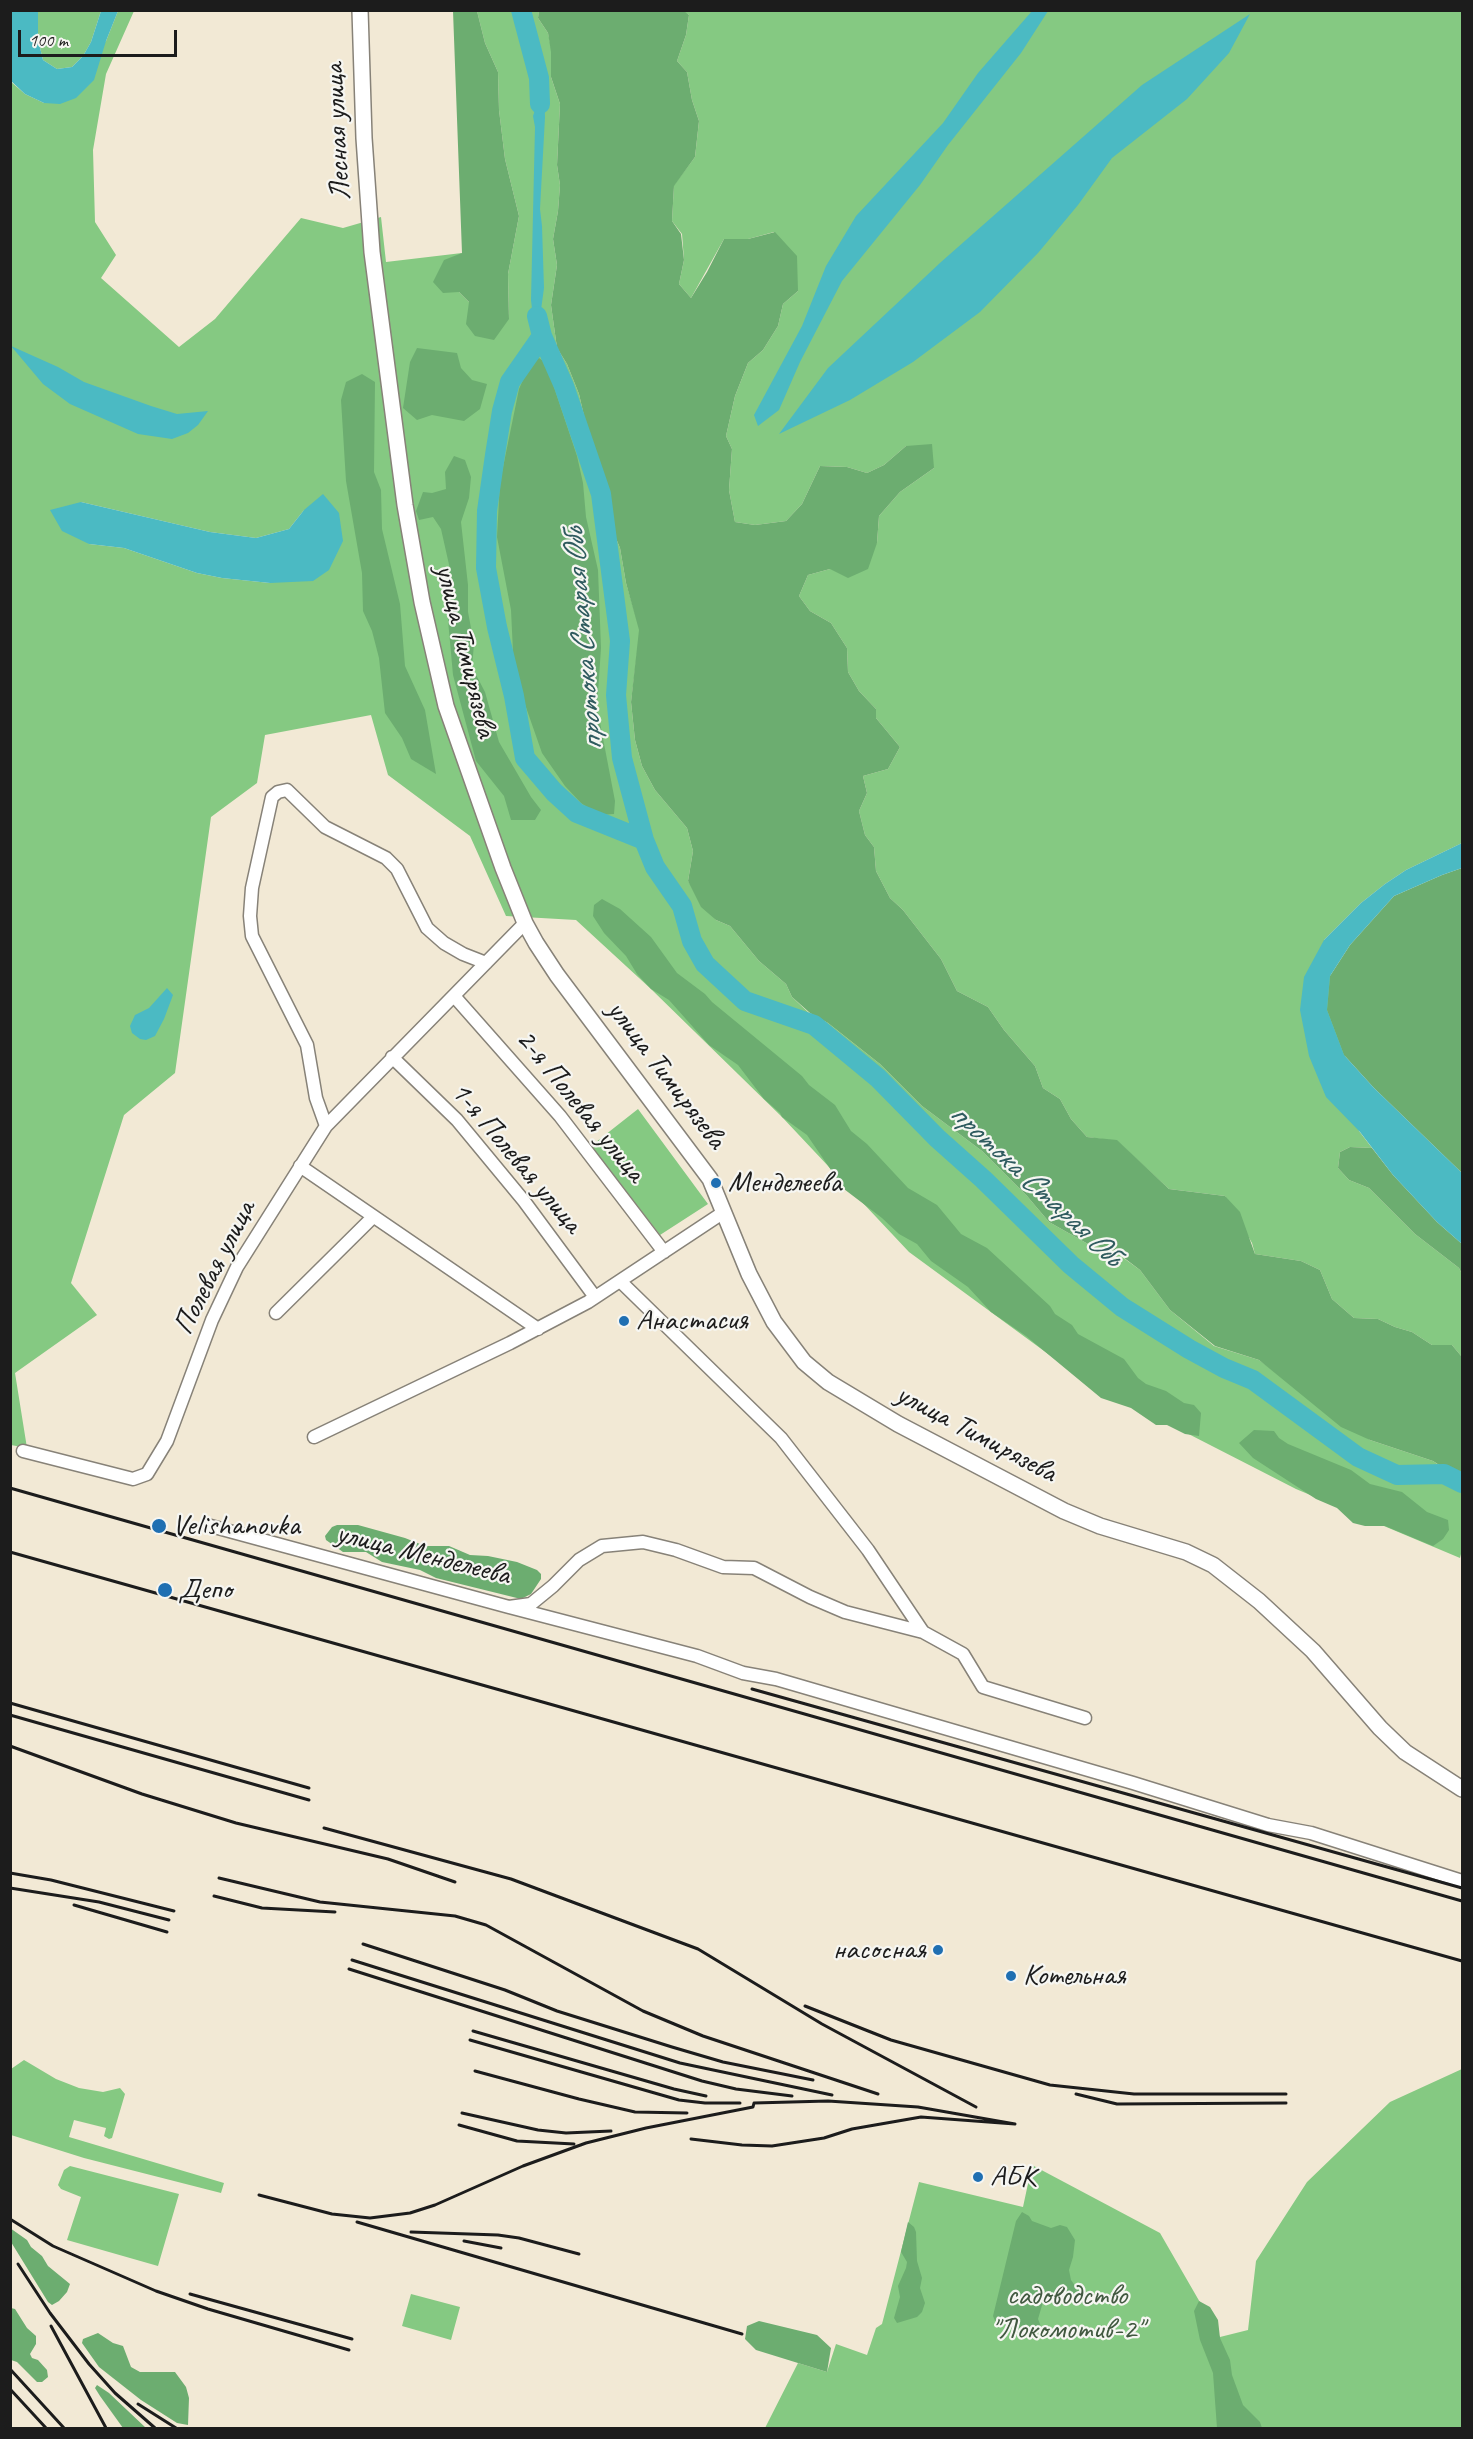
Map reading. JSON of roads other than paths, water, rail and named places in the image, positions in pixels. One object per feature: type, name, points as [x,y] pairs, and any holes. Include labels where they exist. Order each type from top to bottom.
[{"type":"street","name":"Лесная улица","points":[[360,10],[364,138],[372,252]]},
{"type":"street","name":"улица Тимирязева","points":[[372,252],[405,505],[433,657],[446,706],[525,923],[557,975],[710,1179],[749,1275],[774,1322],[804,1362],[828,1382],[929,1442],[1064,1511],[1100,1526],[1186,1552],[1213,1565],[1259,1601],[1313,1651],[1380,1728],[1405,1752],[1462,1789]]},
{"type":"street","points":[[326,1126],[316,1098],[307,1046],[252,936],[250,916],[252,888],[272,796],[287,790],[325,827],[386,858],[397,869],[427,928],[444,943],[486,963]]},
{"type":"street","name":"Полевая улица","points":[[23,1451],[133,1479],[147,1474],[167,1442],[212,1320],[237,1267],[326,1126],[525,923]]},
{"type":"street","name":"2-я Полевая улица","points":[[454,996],[560,1116],[664,1252]]},
{"type":"street","name":"1-я Полевая улица","points":[[392,1057],[457,1120],[524,1201],[595,1297]]},
{"type":"street","points":[[300,1166],[538,1329]]},
{"type":"street","points":[[314,1437],[538,1329],[595,1297],[724,1212]]},
{"type":"street","points":[[276,1312],[373,1217]]},
{"type":"street","name":"улица Менделеева","points":[[620,1281],[781,1438],[868,1550],[923,1632]]},
{"type":"street","name":"улица Менделеева","points":[[207,1525],[509,1607],[531,1604],[579,1560],[602,1546],[643,1542],[676,1550],[723,1567],[754,1568],[845,1612],[923,1632],[963,1654],[982,1687],[1085,1718]]},
{"type":"street","points":[[509,1607],[697,1656],[743,1673],[776,1678],[1268,1825],[1311,1833],[1462,1881]]},
{"type":"water","points":[[10,11],[38,11],[38,39],[43,60],[57,69],[72,67],[83,56],[91,42],[101,11],[118,11],[94,80],[76,98],[60,104],[44,103],[25,94],[11,81]]},
{"type":"water","points":[[1032,11],[1048,11],[1021,53],[948,145],[920,185],[842,281],[800,362],[779,410],[758,426],[754,415],[802,326],[826,266],[856,216],[943,123],[978,73]]},
{"type":"water","points":[[1250,14],[1229,53],[1187,99],[1112,158],[1078,205],[1038,253],[980,312],[913,362],[850,400],[779,434],[828,368],[941,262],[1142,85]]},
{"type":"water","points":[[539,78],[544,94],[545,117],[540,209],[544,288],[541,310],[544,341],[535,335],[531,300],[535,127],[533,116],[537,104]]},
{"type":"water","points":[[11,346],[58,367],[84,382],[151,406],[177,414],[208,411],[198,425],[188,433],[172,439],[138,434],[70,404],[43,384]]},
{"type":"water","points":[[323,494],[339,513],[343,541],[329,570],[313,581],[270,583],[222,578],[197,573],[124,548],[89,544],[62,531],[50,510],[81,502],[210,532],[256,538],[289,529],[304,510]]},
{"type":"water","points":[[1462,843],[1462,868],[1394,896],[1350,945],[1330,976],[1327,1010],[1344,1055],[1374,1088],[1462,1173],[1462,1244],[1437,1222],[1393,1175],[1360,1132],[1326,1097],[1309,1056],[1300,1010],[1304,977],[1324,940],[1361,903],[1385,884],[1406,870]]},
{"type":"water","points":[[167,988],[173,995],[155,1036],[146,1040],[140,1039],[132,1033],[130,1026],[135,1015],[149,1008]]},
{"type":"waterway","name":"протока Старая Обь","points":[[521,10],[539,78],[540,104]]},
{"type":"waterway","name":"протока Старая Обь","points":[[537,316],[542,336],[564,386],[601,494],[620,641],[616,695],[622,758],[644,840],[655,867],[682,906],[692,941],[705,964],[745,1001],[814,1025],[878,1078],[937,1138],[983,1179],[1071,1265],[1122,1307],[1189,1349],[1224,1368],[1253,1380],[1358,1457],[1397,1475],[1444,1474],[1462,1483]]},
{"type":"waterway","name":"протока Старая Обь","points":[[542,336],[510,382],[502,411],[495,455],[487,511],[486,568],[497,627],[514,696],[525,758],[554,792],[577,813],[644,840]]},
{"type":"railway","points":[[10,1488],[1462,1901]]},
{"type":"railway","points":[[10,1552],[1462,1961]]},
{"type":"railway","points":[[752,1689],[1462,1888]]},
{"type":"railway","points":[[10,1703],[309,1788]]},
{"type":"railway","points":[[10,1715],[309,1800]]},
{"type":"railway","points":[[10,1746],[142,1794],[236,1823],[388,1859],[455,1882]]},
{"type":"railway","points":[[324,1828],[511,1879],[698,1949],[822,2024],[976,2107]]},
{"type":"railway","points":[[10,1873],[51,1880],[174,1911]]},
{"type":"railway","points":[[219,1878],[320,1902],[455,1916],[486,1925],[643,2011],[703,2036],[878,2094]]},
{"type":"railway","points":[[10,1888],[99,1902],[169,1920]]},
{"type":"railway","points":[[214,1896],[262,1908],[335,1912]]},
{"type":"railway","points":[[74,1905],[167,1932]]},
{"type":"railway","points":[[363,1944],[505,1990],[557,2011],[672,2047],[723,2062],[813,2080]]},
{"type":"railway","points":[[352,1960],[680,2063],[832,2095]]},
{"type":"railway","points":[[349,1969],[702,2081],[736,2089],[792,2096]]},
{"type":"railway","points":[[805,2006],[891,2040],[1050,2085],[1134,2094],[1286,2094]]},
{"type":"railway","points":[[473,2031],[674,2089],[706,2096]]},
{"type":"railway","points":[[470,2040],[679,2100],[740,2103]]},
{"type":"railway","points":[[475,2071],[635,2112],[687,2113]]},
{"type":"railway","points":[[1076,2094],[1117,2104],[1286,2103]]},
{"type":"railway","points":[[259,2195],[332,2214],[370,2218],[410,2213],[435,2205],[523,2166],[586,2143],[646,2128],[753,2107],[754,2103],[828,2101],[918,2107],[1015,2124],[921,2117],[852,2129],[824,2138],[772,2146],[691,2139]]},
{"type":"railway","points":[[462,2113],[538,2130],[566,2133],[611,2131]]},
{"type":"railway","points":[[459,2125],[517,2141],[574,2144]]},
{"type":"railway","points":[[10,2219],[53,2246],[156,2291],[208,2309],[349,2350]]},
{"type":"railway","points":[[357,2222],[742,2334]]},
{"type":"railway","points":[[411,2232],[498,2235],[519,2238],[579,2254]]},
{"type":"railway","points":[[464,2241],[501,2248]]},
{"type":"railway","points":[[18,2264],[50,2313],[89,2364],[115,2393],[155,2428]]},
{"type":"railway","points":[[190,2294],[352,2339]]},
{"type":"railway","points":[[51,2326],[106,2428]]},
{"type":"railway","points":[[10,2369],[64,2428]]},
{"type":"railway","points":[[10,2389],[46,2428]]},
{"type":"railway","points":[[138,2404],[176,2428]]},
{"type":"place","name":"Менделеева","points":[[716,1183]]},
{"type":"place","name":"Анастасия","points":[[624,1321]]},
{"type":"place","name":"Velishanovka","points":[[159,1526]]},
{"type":"place","name":"Депо","points":[[165,1590]]},
{"type":"place","name":"насосная","points":[[938,1950]]},
{"type":"place","name":"Котельная","points":[[1011,1976]]},
{"type":"place","name":"АБК","points":[[978,2177]]},
{"type":"park label","name":"садоводство \"Локомотив-2\"","points":[[1067,2313]]}]
